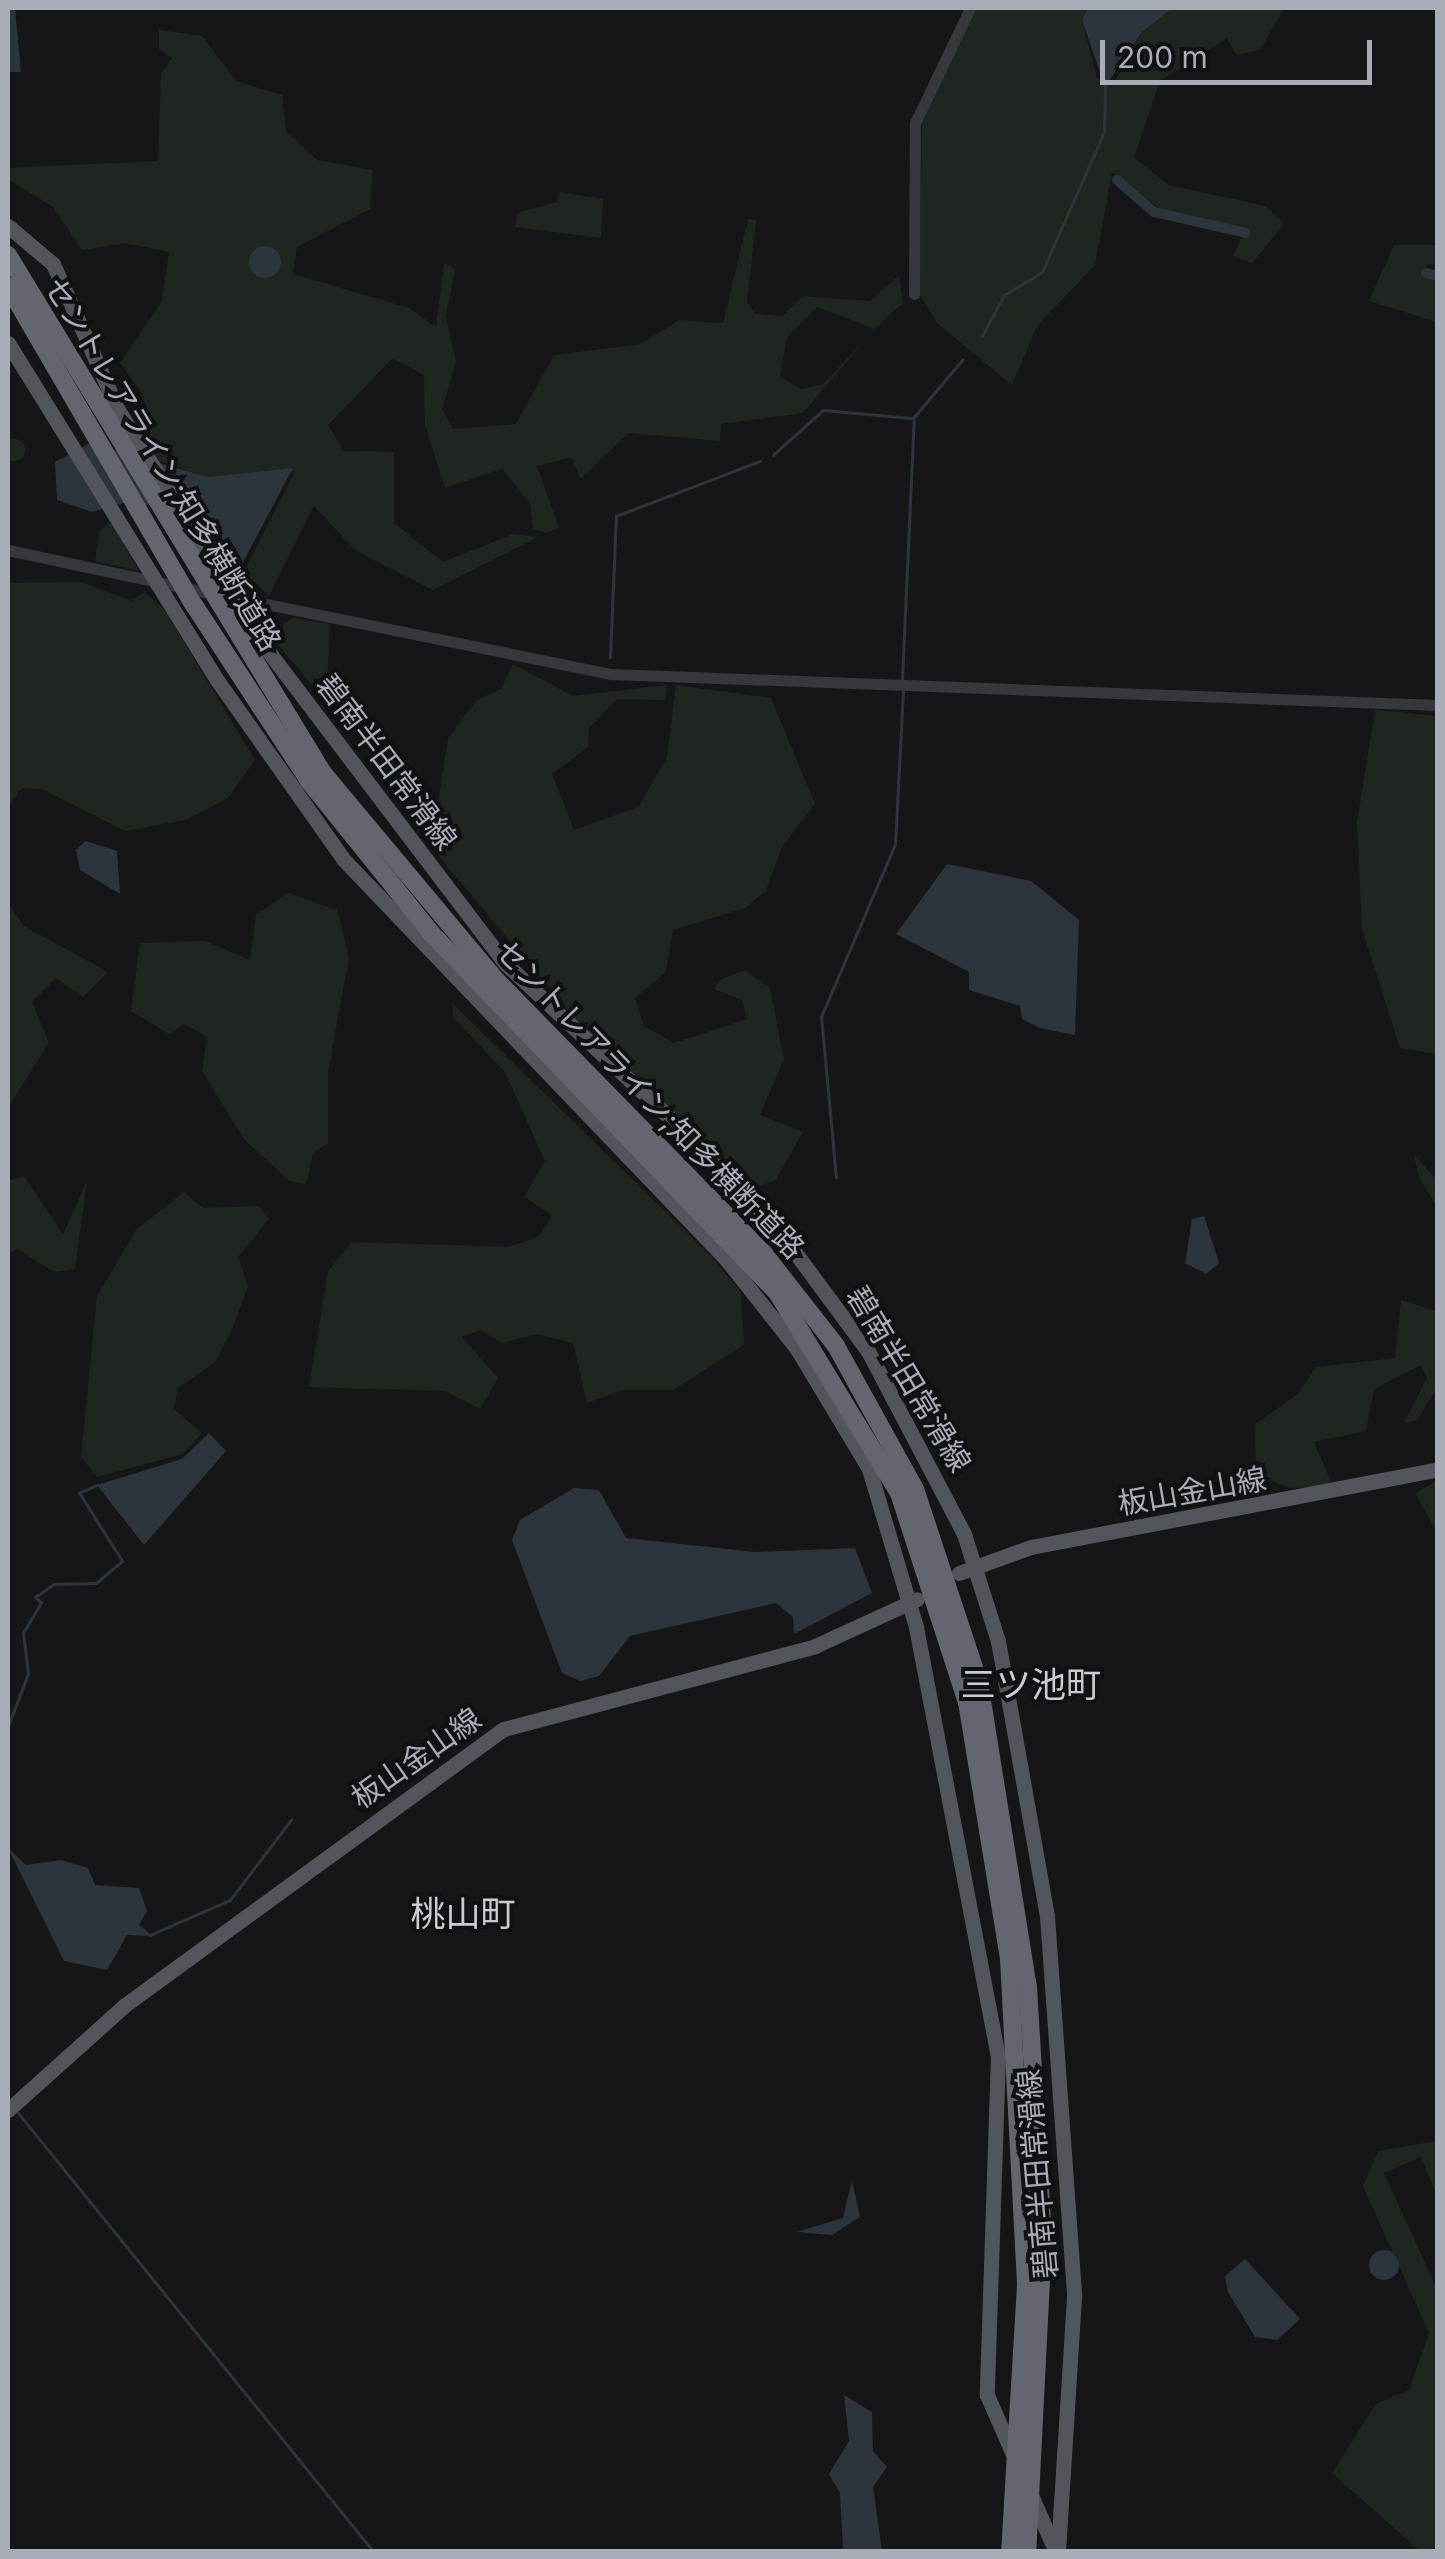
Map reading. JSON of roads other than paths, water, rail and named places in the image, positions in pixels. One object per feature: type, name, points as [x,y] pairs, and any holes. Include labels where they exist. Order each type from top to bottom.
[{"type":"highway","name":"セントレアライン;知多横断道路","points":[[8,255],[216,610],[322,772],[422,899],[789,1284],[858,1381],[915,1489],[980,1682],[1020,1911],[1043,2241],[1026,2479],[1010,2552]]},
{"type":"highway","name":"セントレアライン;知多横断道路","points":[[8,286],[100,413],[194,605],[392,888],[778,1294],[900,1493],[956,1656],[1010,1959],[1026,2210],[1021,2440],[1030,2522],[1027,2552]]},
{"type":"main road","name":"碧南半田常滑線","points":[[10,227],[53,264],[100,413],[243,615],[506,964],[716,1161],[811,1273],[891,1391],[975,1564],[1047,1916],[1074,2297],[1056,2552]]},
{"type":"main road","name":"碧南半田常滑線","points":[[8,343],[65,423],[167,600],[344,860],[726,1259],[797,1349],[869,1469],[905,1576],[993,2022],[1002,2137],[984,2377],[993,2418],[1026,2479],[1056,2552]]},
{"type":"main road","name":"板山金山線","points":[[959,1574],[975,1564],[1438,1469]]},
{"type":"main road","name":"板山金山線","points":[[8,2110],[125,2004],[504,1729],[814,1646],[928,1592]]},
{"type":"main road","points":[[1026,2479],[1049,2488],[1061,2476]]},
{"type":"street","points":[[914,294],[915,122],[970,8]]},
{"type":"street","points":[[8,550],[612,674],[1438,705]]},
{"type":"waterway","points":[[982,336],[1004,295],[1042,272],[1104,132],[1105,86]]},
{"type":"waterway","points":[[1117,180],[1154,212],[1246,233]]},
{"type":"waterway","points":[[1426,273],[1438,276]]},
{"type":"waterway","points":[[902,679],[914,417],[962,360]]},
{"type":"waterway","points":[[773,455],[823,410],[912,418]]},
{"type":"waterway","points":[[610,658],[616,516],[760,461]]},
{"type":"waterway","points":[[836,1178],[821,1017],[895,844],[903,692]]},
{"type":"waterway","points":[[8,1726],[28,1674],[23,1633],[41,1603],[35,1597],[54,1584],[96,1583],[122,1561],[79,1493],[97,1485]]},
{"type":"waterway","points":[[150,1935],[230,1900],[291,1820]]},
{"type":"waterway","points":[[16,2110],[374,2552]]},
{"type":"district","name":"三ツ池町","points":[[1031,1684]]},
{"type":"district","name":"桃山町","points":[[463,1913]]}]
